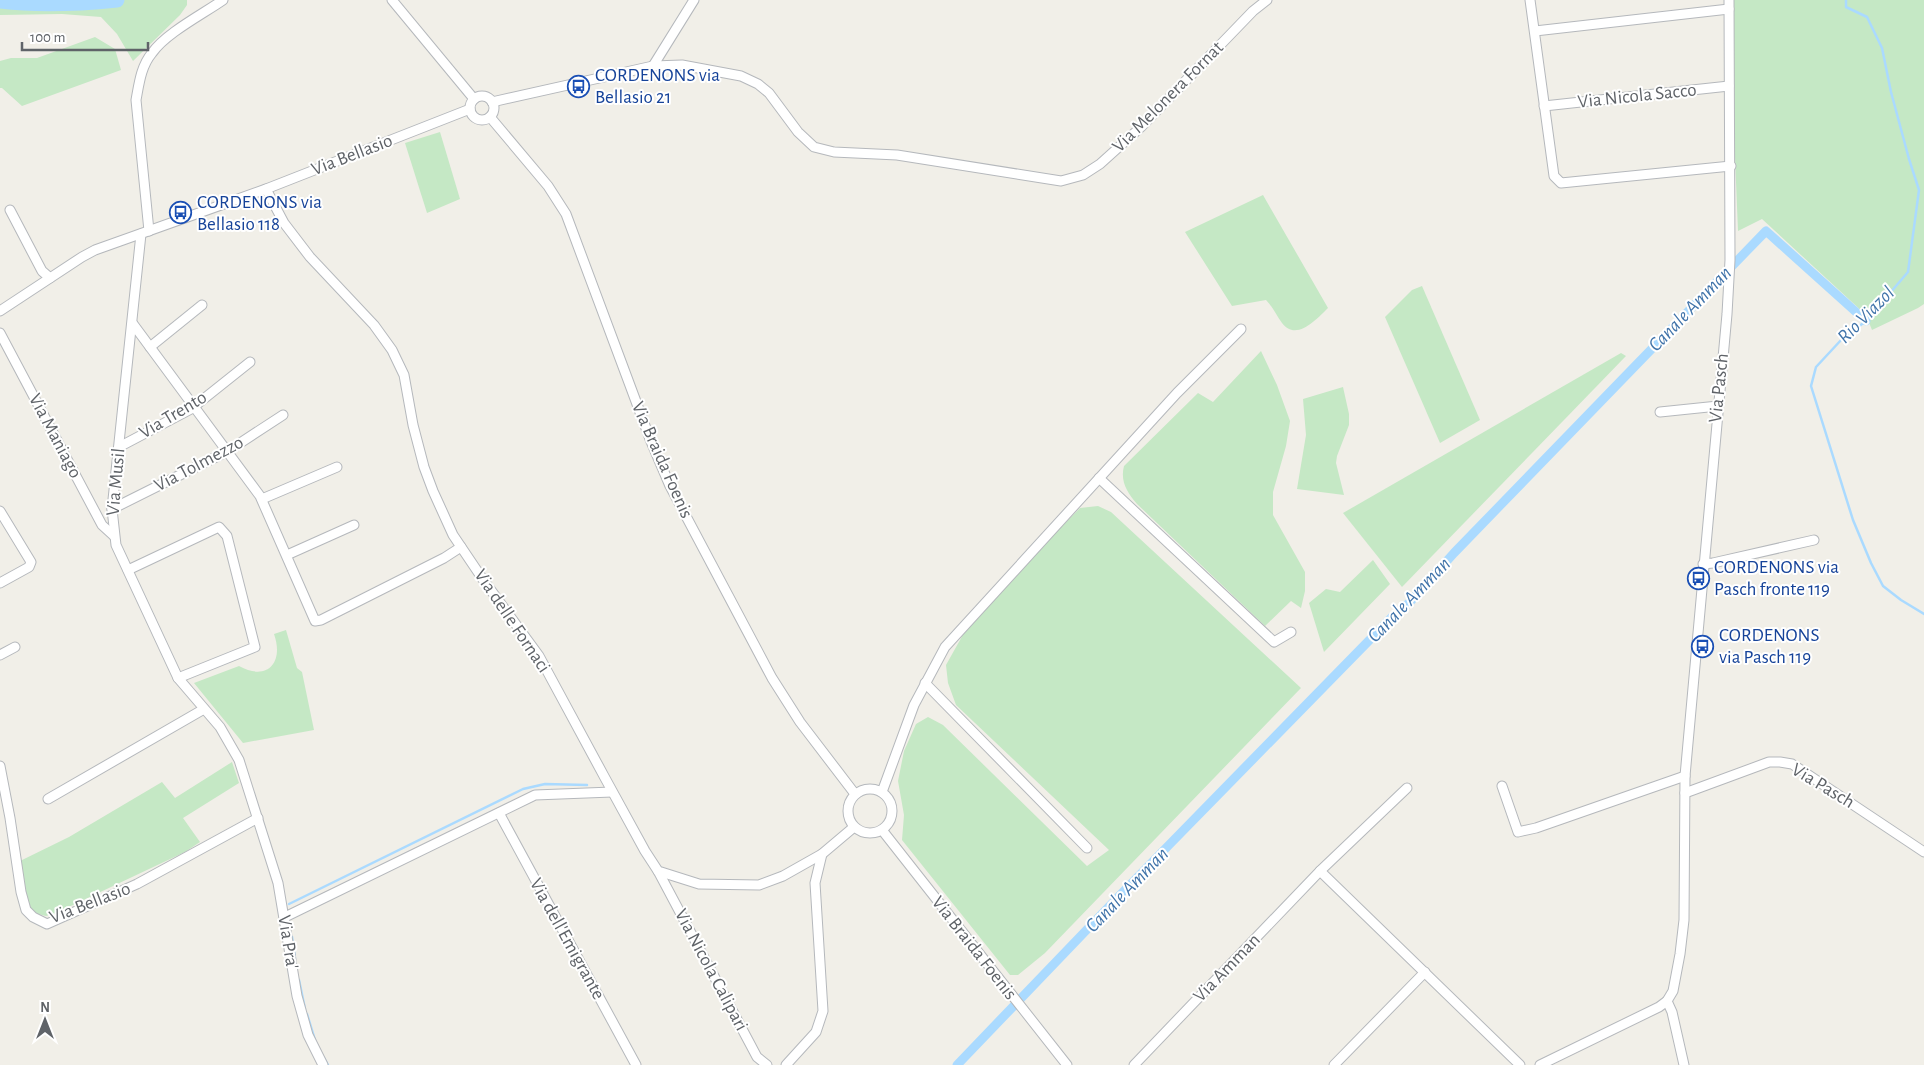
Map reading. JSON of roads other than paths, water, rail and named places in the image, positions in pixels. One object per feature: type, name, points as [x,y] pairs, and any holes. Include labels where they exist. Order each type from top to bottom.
[{"type":"street","points":[[145,232],[136,100],[139,80],[152,53],[164,40],[223,0]]},
{"type":"street","points":[[392,0],[474,99]]},
{"type":"street","points":[[492,102],[653,66],[694,0]]},
{"type":"street","name":"Via Melonera Fornat","points":[[653,66],[682,65],[712,70],[741,76],[758,84],[798,132],[814,147],[834,152],[897,155],[1060,181],[1083,174],[1100,164],[1141,127],[1253,11],[1267,0]]},
{"type":"street","points":[[1530,0],[1554,176],[1561,183],[1731,166]]},
{"type":"street","points":[[1535,31],[1729,5]]},
{"type":"street","name":"Via Pasch","points":[[1666,1001],[1673,991],[1677,977],[1684,920],[1685,776],[1730,260],[1729,5]]},
{"type":"street","name":"Via Nicola Sacco","points":[[1544,106],[1729,86]]},
{"type":"street","points":[[482,96],[487,97],[492,102],[494,109],[490,117],[482,120],[472,116],[470,109],[474,99],[482,96]]},
{"type":"street","name":"Via Bellasio","points":[[0,311],[95,250],[266,189],[470,109]]},
{"type":"street","name":"Via Braida Foenis","points":[[490,117],[548,186],[566,214],[650,439],[670,486],[772,678],[800,722],[855,794]]},
{"type":"street","name":"Via delle Fornaci","points":[[266,189],[284,224],[310,257],[374,324],[392,350],[404,375],[413,425],[424,467],[454,535],[539,656],[612,792],[658,871]]},
{"type":"street","points":[[10,210],[42,271],[50,278]]},
{"type":"street","name":"Via Musil","points":[[145,232],[112,509],[114,536],[116,545],[178,678],[220,727],[232,746],[239,760],[258,818]]},
{"type":"street","points":[[150,347],[202,305]]},
{"type":"street","points":[[133,324],[262,499],[315,620],[321,620],[444,558],[461,547]]},
{"type":"street","points":[[882,792],[914,705],[945,648],[1177,393],[1241,329]]},
{"type":"street","name":"Via Maniago","points":[[0,333],[102,525],[114,536]]},
{"type":"street","name":"Via Trento","points":[[119,447],[194,406],[250,362]]},
{"type":"street","points":[[1660,412],[1718,406]]},
{"type":"street","name":"Via Tolmezzo","points":[[112,509],[228,451],[283,415]]},
{"type":"street","points":[[262,499],[337,467]]},
{"type":"street","points":[[1099,478],[1274,642],[1291,632]]},
{"type":"street","points":[[0,511],[31,562],[29,567],[0,583]]},
{"type":"street","points":[[287,555],[354,524]]},
{"type":"street","points":[[128,570],[219,527],[227,536],[255,646],[178,678]]},
{"type":"street","points":[[1703,564],[1713,564],[1814,540]]},
{"type":"street","points":[[0,655],[15,648]]},
{"type":"street","points":[[925,683],[1086,848]]},
{"type":"street","points":[[48,799],[204,708]]},
{"type":"street","name":"Via Pasch","points":[[1685,793],[1761,764],[1780,762],[1792,764],[1924,852]]},
{"type":"street","name":"Via Bellasio","points":[[0,766],[21,892],[26,910],[32,917],[48,924],[137,884],[258,818]]},
{"type":"street","points":[[1502,786],[1518,832],[1536,828],[1685,776]]},
{"type":"street","name":"Via Amman","points":[[1134,1065],[1320,871],[1408,788]]},
{"type":"street","points":[[867,789],[882,792],[889,800],[892,810],[890,821],[882,830],[867,834],[854,827],[849,820],[847,808],[850,800],[855,794],[867,789]]},
{"type":"street","points":[[285,917],[534,796],[612,792]]},
{"type":"street","name":"Via dell'Emigrante","points":[[499,813],[636,1065]]},
{"type":"street","name":"Via Pra'","points":[[258,818],[278,883],[285,917],[288,952],[297,996],[308,1035],[322,1065]]},
{"type":"street","points":[[658,871],[699,884],[759,885],[783,876],[822,854],[854,827]]},
{"type":"street","name":"Via Braida Foenis","points":[[882,830],[1023,1012],[1067,1065]]},
{"type":"street","points":[[786,1065],[816,1032],[823,1011],[815,883],[822,854]]},
{"type":"street","name":"Via Nicola Calipari","points":[[658,871],[757,1057],[767,1065]]},
{"type":"street","points":[[1320,871],[1520,1065]]},
{"type":"street","points":[[1334,1065],[1425,972]]},
{"type":"street","points":[[1540,1065],[1658,1007],[1666,1001],[1672,1012],[1684,1065]]},
{"type":"waterway","points":[[0,1],[58,4],[117,0]]},
{"type":"waterway","name":"Rio Viazol","points":[[1846,0],[1846,7],[1867,17],[1882,48],[1891,92],[1919,190],[1908,272],[1866,321],[1842,339],[1816,367],[1811,386],[1853,520],[1871,563],[1883,586],[1924,614]]},
{"type":"waterway","name":"Canale Amman","points":[[957,1065],[1393,616],[1410,602],[1454,553],[1766,231],[1866,321]]},
{"type":"waterway","points":[[289,904],[523,789],[545,784],[587,785]]},
{"type":"waterway","points":[[292,937],[295,958]]},
{"type":"waterway","points":[[299,980],[305,1009]]},
{"type":"waterway","points":[[307,1014],[315,1040]]},
{"type":"waterway","points":[[324,1058],[328,1065]]},
{"type":"place","name":"CORDENONS via Bellasio 21","points":[[579,86]]},
{"type":"place","name":"CORDENONS via Bellasio 118","points":[[181,213]]},
{"type":"place","name":"CORDENONS via Pasch fronte 119","points":[[1698,578]]},
{"type":"place","name":"CORDENONS via Pasch 119","points":[[1703,646]]}]
